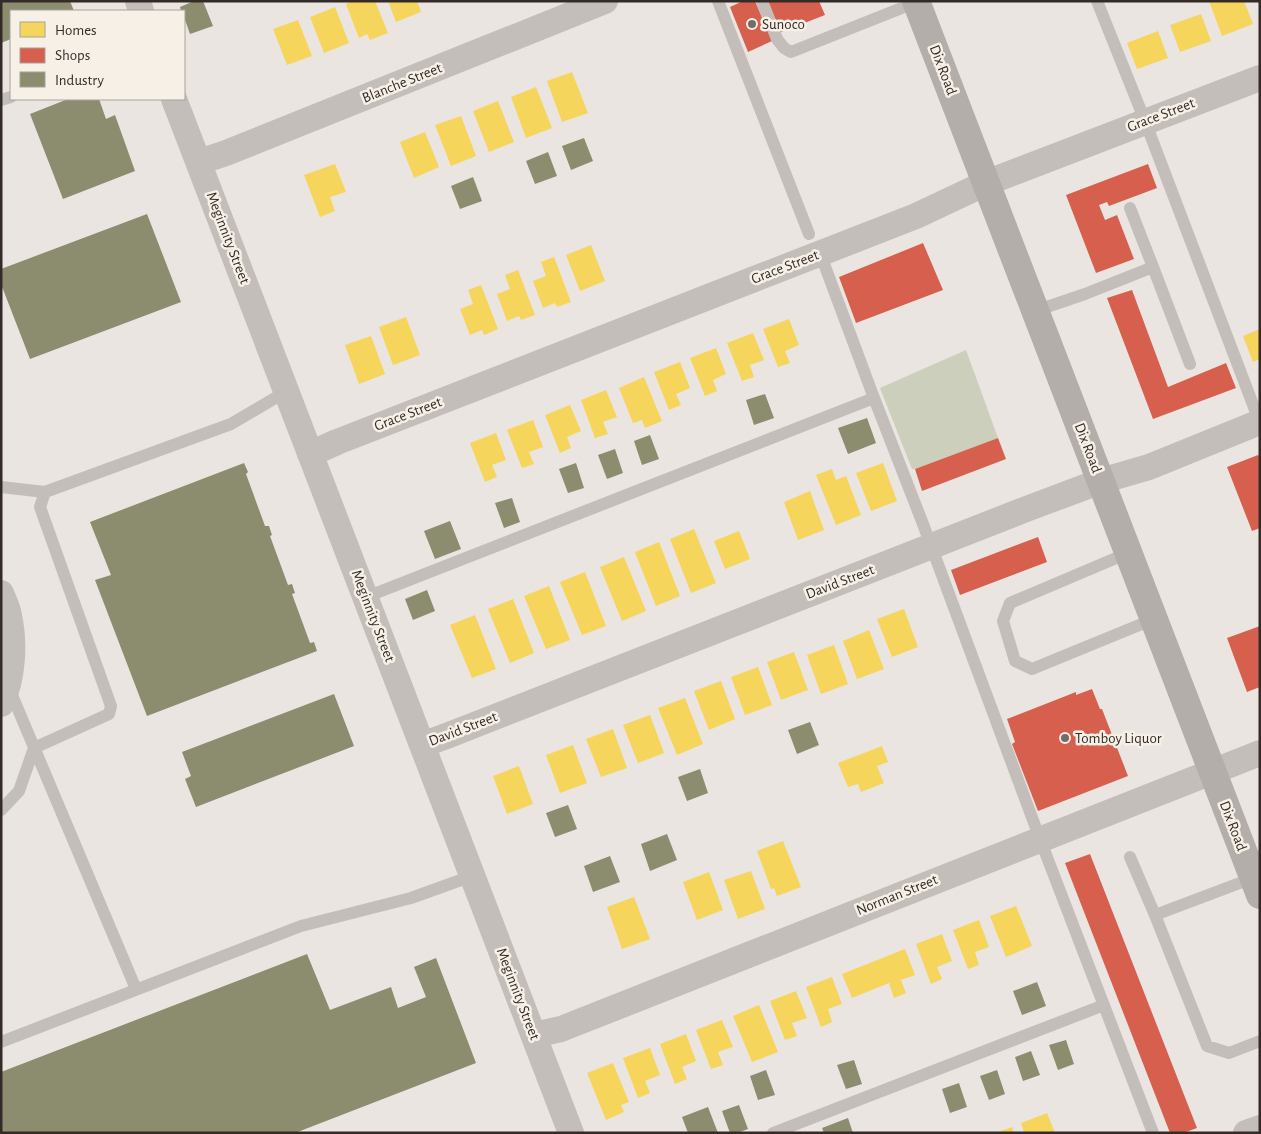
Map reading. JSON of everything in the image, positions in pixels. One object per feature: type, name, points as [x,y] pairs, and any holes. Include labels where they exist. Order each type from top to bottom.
[{"type":"main road","name":"Dix Road","points":[[916,2],[1256,887]]},
{"type":"street","name":"Blanche Street","points":[[199,162],[236,149],[606,1]]},
{"type":"street","name":"Grace Street","points":[[310,454],[815,244],[916,216],[986,182],[1260,78]]},
{"type":"street","name":"Meginnity Street","points":[[174,100],[571,1133]]},
{"type":"street","name":"David Street","points":[[422,745],[1029,508],[1149,467],[1260,422]]},
{"type":"street","points":[[1,593],[9,614],[13,641],[10,676],[4,695]]},
{"type":"street","name":"Norman Street","points":[[534,1034],[561,1029],[1260,753]]},
{"type":"street","points":[[1246,1133],[1260,1128]]},
{"type":"lane","points":[[718,1],[932,546],[1040,839],[1153,1133]]},
{"type":"lane","points":[[762,1],[777,39],[784,48],[791,52],[916,2]]},
{"type":"lane","points":[[1097,1],[1146,121],[1260,422]]},
{"type":"lane","points":[[1130,208],[1190,364]]},
{"type":"lane","points":[[1035,311],[1085,294],[1153,267]]},
{"type":"lane","points":[[1,487],[45,492],[231,424],[287,390]]},
{"type":"lane","points":[[366,597],[874,398]]},
{"type":"lane","points":[[1,810],[19,791],[34,748],[109,714],[111,706],[40,507],[45,492]]},
{"type":"lane","points":[[1128,552],[1010,603],[1002,621],[1015,660],[1032,669],[1154,619]]},
{"type":"lane","points":[[4,695],[34,748],[136,989]]},
{"type":"lane","points":[[1130,857],[1207,1046],[1229,1053],[1260,1041]]},
{"type":"lane","points":[[1,1042],[301,926],[411,898],[472,876]]},
{"type":"lane","points":[[1155,915],[1256,887]]},
{"type":"lane","points":[[773,1133],[1104,1005]]},
{"type":"green space","points":[[966,350],[998,438],[912,469],[880,388]]},
{"type":"building: Homes","points":[[352,1],[375,1],[388,33],[370,40],[367,34],[359,38],[346,4]]},
{"type":"building: Homes","points":[[388,1],[417,1],[421,12],[396,22]]},
{"type":"building: Homes","points":[[1209,1],[1244,1],[1253,24],[1222,36]]},
{"type":"building: Homes","points":[[335,7],[349,43],[324,53],[310,17]]},
{"type":"building: Homes","points":[[1201,14],[1211,41],[1180,52],[1170,25]]},
{"type":"building: Homes","points":[[298,20],[312,56],[287,65],[273,29]]},
{"type":"building: Homes","points":[[1158,31],[1168,58],[1137,69],[1127,43]]},
{"type":"building: Homes","points":[[572,72],[588,113],[562,122],[547,81]]},
{"type":"building: Homes","points":[[536,87],[552,128],[526,138],[511,97]]},
{"type":"building: Homes","points":[[498,101],[514,142],[489,152],[473,111]]},
{"type":"building: Homes","points":[[461,116],[476,156],[451,166],[435,125]]},
{"type":"building: Homes","points":[[425,132],[439,167],[414,178],[400,142]]},
{"type":"building: Homes","points":[[335,164],[346,192],[330,197],[335,211],[320,217],[304,175]]},
{"type":"building: Homes","points":[[591,245],[605,281],[580,291],[566,255]]},
{"type":"building: Homes","points":[[554,257],[571,302],[557,307],[555,303],[543,308],[533,281],[546,276],[541,262]]},
{"type":"building: Homes","points":[[518,270],[535,315],[521,320],[519,316],[507,321],[497,294],[510,289],[505,275]]},
{"type":"building: Homes","points":[[481,285],[498,329],[484,335],[482,330],[470,335],[460,309],[473,304],[468,290]]},
{"type":"building: Homes","points":[[406,317],[420,355],[393,365],[379,327]]},
{"type":"building: Homes","points":[[789,319],[799,345],[785,351],[790,363],[778,367],[763,329]]},
{"type":"building: Homes","points":[[1260,329],[1260,359],[1253,362],[1243,336]]},
{"type":"building: Homes","points":[[753,333],[764,360],[750,365],[754,377],[742,381],[727,343]]},
{"type":"building: Homes","points":[[371,336],[385,374],[359,384],[345,345]]},
{"type":"building: Homes","points":[[716,348],[726,374],[713,380],[717,391],[705,396],[690,358]]},
{"type":"building: Homes","points":[[680,362],[690,388],[676,394],[681,405],[669,410],[654,372]]},
{"type":"building: Homes","points":[[644,377],[662,421],[645,428],[642,420],[633,423],[619,388]]},
{"type":"building: Homes","points":[[606,390],[617,417],[603,422],[608,434],[595,438],[581,400]]},
{"type":"building: Homes","points":[[570,405],[581,431],[567,437],[571,448],[560,453],[545,415]]},
{"type":"building: Homes","points":[[533,420],[543,447],[529,452],[534,464],[522,468],[507,430]]},
{"type":"building: Homes","points":[[496,433],[506,460],[492,465],[497,477],[485,482],[470,443]]},
{"type":"building: Homes","points":[[883,463],[897,501],[871,511],[856,473]]},
{"type":"building: Homes","points":[[832,469],[836,480],[846,476],[861,515],[836,525],[816,475]]},
{"type":"building: Homes","points":[[810,491],[824,530],[798,540],[784,502]]},
{"type":"building: Homes","points":[[694,529],[716,583],[691,593],[670,539]]},
{"type":"building: Homes","points":[[739,531],[750,559],[725,569],[714,541]]},
{"type":"building: Homes","points":[[659,542],[680,596],[656,606],[635,552]]},
{"type":"building: Homes","points":[[624,557],[646,611],[622,621],[600,567]]},
{"type":"building: Homes","points":[[585,572],[606,626],[582,635],[560,582]]},
{"type":"building: Homes","points":[[549,586],[570,640],[546,649],[524,596]]},
{"type":"building: Homes","points":[[513,599],[534,653],[510,663],[488,609]]},
{"type":"building: Homes","points":[[904,609],[918,647],[892,657],[877,619]]},
{"type":"building: Homes","points":[[475,615],[496,669],[472,678],[450,625]]},
{"type":"building: Homes","points":[[869,630],[884,669],[857,679],[843,641]]},
{"type":"building: Homes","points":[[834,645],[848,684],[821,694],[807,655]]},
{"type":"building: Homes","points":[[794,652],[808,690],[781,700],[767,662]]},
{"type":"building: Homes","points":[[758,667],[772,705],[745,715],[731,677]]},
{"type":"building: Homes","points":[[721,681],[735,719],[709,730],[694,691]]},
{"type":"building: Homes","points":[[685,698],[703,744],[677,755],[658,708]]},
{"type":"building: Homes","points":[[650,715],[664,753],[638,763],[623,725]]},
{"type":"building: Homes","points":[[613,729],[627,768],[601,777],[586,739]]},
{"type":"building: Homes","points":[[573,745],[587,783],[560,793],[546,755]]},
{"type":"building: Homes","points":[[882,746],[888,762],[877,766],[884,783],[861,792],[858,784],[848,787],[838,763]]},
{"type":"building: Homes","points":[[519,766],[533,804],[507,814],[493,776]]},
{"type":"building: Homes","points":[[783,841],[801,887],[777,896],[774,888],[771,889],[757,851]]},
{"type":"building: Homes","points":[[751,871],[765,909],[738,919],[724,880]]},
{"type":"building: Homes","points":[[709,872],[723,910],[697,920],[683,882]]},
{"type":"building: Homes","points":[[634,897],[650,939],[622,949],[607,907]]},
{"type":"building: Homes","points":[[1016,906],[1032,946],[1006,957],[990,916]]},
{"type":"building: Homes","points":[[979,920],[989,947],[975,952],[979,965],[968,969],[953,930]]},
{"type":"building: Homes","points":[[942,934],[952,961],[937,967],[942,979],[931,984],[916,944]]},
{"type":"building: Homes","points":[[905,949],[915,975],[901,980],[906,993],[894,998],[889,983],[852,998],[842,974]]},
{"type":"building: Homes","points":[[832,977],[842,1004],[828,1009],[832,1022],[821,1027],[806,987]]},
{"type":"building: Homes","points":[[796,991],[807,1018],[792,1023],[797,1036],[785,1040],[770,1001]]},
{"type":"building: Homes","points":[[759,1005],[778,1052],[752,1062],[733,1016]]},
{"type":"building: Homes","points":[[722,1020],[733,1047],[718,1052],[723,1065],[711,1069],[696,1030]]},
{"type":"building: Homes","points":[[686,1034],[696,1061],[682,1067],[687,1079],[675,1084],[660,1044]]},
{"type":"building: Homes","points":[[650,1048],[660,1075],[645,1081],[650,1093],[638,1098],[623,1058]]},
{"type":"building: Homes","points":[[613,1063],[629,1102],[621,1105],[624,1112],[606,1120],[587,1073]]},
{"type":"building: Homes","points":[[1047,1113],[1055,1133],[1024,1133],[1021,1123]]},
{"type":"building: Homes","points":[[1012,1127],[1014,1133],[996,1133]]},
{"type":"building: Shops","points":[[743,1],[755,1],[772,41],[748,52],[730,7]]},
{"type":"building: Shops","points":[[766,1],[819,1],[825,15],[779,33]]},
{"type":"building: Shops","points":[[1148,164],[1157,188],[1109,206],[1107,202],[1099,205],[1105,220],[1117,215],[1134,259],[1096,273],[1066,195]]},
{"type":"building: Shops","points":[[923,243],[943,290],[856,323],[839,277]]},
{"type":"building: Shops","points":[[1132,290],[1168,387],[1226,363],[1236,388],[1153,419],[1107,298]]},
{"type":"building: Shops","points":[[998,438],[1006,459],[922,491],[915,469]]},
{"type":"building: Shops","points":[[1258,455],[1260,459],[1260,528],[1252,531],[1227,467]]},
{"type":"building: Shops","points":[[1038,537],[1047,562],[960,595],[951,570]]},
{"type":"building: Shops","points":[[1260,626],[1260,687],[1247,692],[1227,638]]},
{"type":"building: Shops","points":[[1092,689],[1100,709],[1102,709],[1128,776],[1038,811],[1012,744],[1015,742],[1007,719],[1076,692],[1076,695]]},
{"type":"building: Shops","points":[[1090,854],[1197,1128],[1183,1133],[1170,1133],[1065,863]]},
{"type":"building: Industry","points":[[1,1],[70,1],[74,10],[10,10],[10,39],[1,43]]},
{"type":"building: Industry","points":[[194,1],[203,1],[213,26],[190,34],[185,20],[185,10],[181,10],[180,7]]},
{"type":"building: Industry","points":[[65,100],[99,100],[106,119],[115,115],[135,171],[63,199],[30,114]]},
{"type":"building: Industry","points":[[584,138],[593,161],[571,170],[562,146]]},
{"type":"building: Industry","points":[[548,152],[557,176],[535,184],[526,161]]},
{"type":"building: Industry","points":[[473,177],[482,201],[460,209],[451,186]]},
{"type":"building: Industry","points":[[147,214],[181,302],[30,359],[1,284],[1,269]]},
{"type":"building: Industry","points":[[765,394],[774,418],[754,425],[746,400]]},
{"type":"building: Industry","points":[[867,418],[876,443],[848,454],[838,428]]},
{"type":"building: Industry","points":[[650,435],[659,459],[642,465],[634,441]]},
{"type":"building: Industry","points":[[615,449],[623,473],[607,479],[598,455]]},
{"type":"building: Industry","points":[[244,463],[248,472],[246,474],[265,526],[269,526],[272,535],[270,536],[288,585],[292,584],[295,593],[292,594],[310,643],[314,642],[317,651],[147,716],[95,580],[111,575],[90,522]]},
{"type":"building: Industry","points":[[576,463],[584,488],[568,493],[559,469]]},
{"type":"building: Industry","points":[[512,498],[520,522],[504,528],[495,503]]},
{"type":"building: Industry","points":[[450,521],[461,549],[435,559],[424,531]]},
{"type":"building: Industry","points":[[427,590],[435,611],[413,620],[405,599]]},
{"type":"building: Industry","points":[[334,694],[354,746],[196,807],[185,779],[191,776],[182,752]]},
{"type":"building: Industry","points":[[810,722],[819,745],[797,754],[788,730]]},
{"type":"building: Industry","points":[[700,769],[708,793],[687,801],[678,777]]},
{"type":"building: Industry","points":[[568,805],[577,829],[555,837],[546,813]]},
{"type":"building: Industry","points":[[667,834],[677,860],[650,871],[641,844]]},
{"type":"building: Industry","points":[[610,856],[620,882],[593,892],[584,866]]},
{"type":"building: Industry","points":[[307,954],[330,1010],[391,987],[398,1008],[426,997],[414,967],[436,958],[476,1063],[295,1133],[1,1133],[1,1072]]},
{"type":"building: Industry","points":[[1037,982],[1046,1006],[1022,1015],[1013,991]]},
{"type":"building: Industry","points":[[1066,1040],[1074,1064],[1058,1070],[1049,1045]]},
{"type":"building: Industry","points":[[1031,1051],[1040,1075],[1023,1081],[1015,1057]]},
{"type":"building: Industry","points":[[854,1060],[862,1084],[846,1089],[837,1065]]},
{"type":"building: Industry","points":[[766,1070],[775,1095],[758,1100],[750,1076]]},
{"type":"building: Industry","points":[[997,1070],[1005,1094],[989,1100],[980,1076]]},
{"type":"building: Industry","points":[[959,1083],[967,1107],[950,1113],[942,1089]]},
{"type":"building: Industry","points":[[739,1105],[748,1129],[737,1133],[730,1133],[722,1111]]},
{"type":"building: Industry","points":[[708,1107],[718,1133],[688,1133],[682,1117]]},
{"type":"building: Industry","points":[[848,1118],[853,1133],[824,1133],[822,1128]]},
{"type":"place","name":"Sunoco","points":[[752,24]]},
{"type":"place","name":"Tomboy Liquor","points":[[1065,738]]}]
